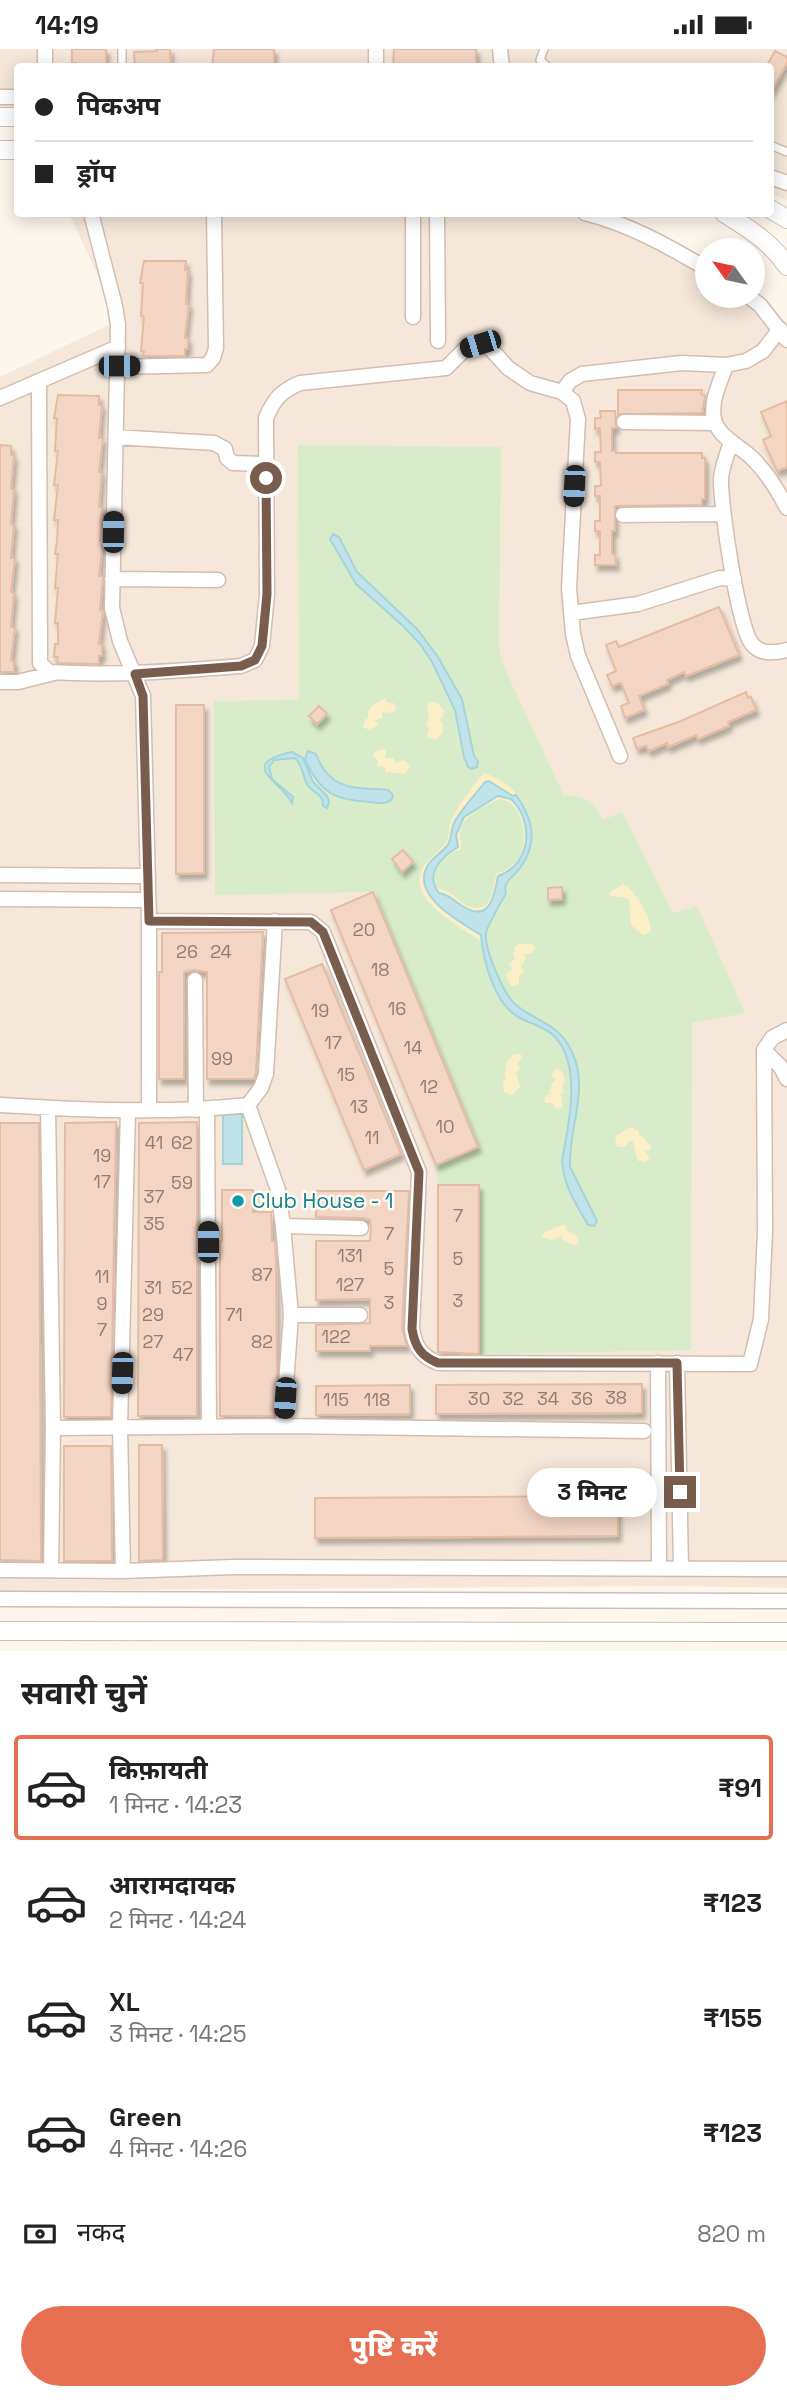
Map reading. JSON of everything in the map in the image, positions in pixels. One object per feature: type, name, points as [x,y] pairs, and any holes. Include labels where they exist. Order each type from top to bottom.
[{"type":"street","points":[[92,217],[115,306],[118,347],[112,608],[120,641],[143,696],[149,921],[149,1110]]},
{"type":"street","points":[[117,367],[207,365],[213,358],[216,348],[214,217]]},
{"type":"street","points":[[413,217],[413,317]]},
{"type":"street","points":[[437,217],[438,341]]},
{"type":"street","points":[[599,217],[667,245],[695,262]]},
{"type":"street","points":[[731,217],[775,249],[787,266]]},
{"type":"street","points":[[562,392],[570,381],[582,374],[682,363],[726,365],[746,361],[783,334],[762,308]]},
{"type":"street","points":[[39,381],[40,663],[49,673],[135,674],[241,666],[255,660],[262,646],[267,594],[266,418],[273,401],[284,390],[300,383],[446,368],[465,349],[480,344],[490,348],[508,368],[530,383],[562,392],[573,401],[578,419],[569,588],[571,614],[578,656],[620,756]]},
{"type":"street","points":[[0,398],[118,347]]},
{"type":"street","points":[[726,365],[715,402],[715,423],[752,458],[781,495],[787,508]]},
{"type":"street","points":[[624,422],[715,423]]},
{"type":"street","points":[[115,437],[214,443],[222,446],[227,459],[233,463],[266,464]]},
{"type":"street","points":[[731,441],[721,474],[723,514],[744,624],[751,643],[761,650],[772,654],[787,650]]},
{"type":"street","points":[[623,515],[723,514]]},
{"type":"street","points":[[571,614],[638,604],[720,578],[734,579]]},
{"type":"street","points":[[113,579],[218,580]]},
{"type":"street","points":[[0,682],[18,682],[54,673]]},
{"type":"street","points":[[0,874],[148,876]]},
{"type":"street","points":[[82,875],[82,899]]},
{"type":"street","points":[[0,899],[148,900]]},
{"type":"street","points":[[149,921],[311,922],[323,932],[419,1172],[412,1329],[415,1345],[426,1358],[438,1363],[750,1364],[761,1319],[765,1231],[764,1050],[772,1038],[787,1030]]},
{"type":"street","points":[[0,1105],[149,1110],[248,1105],[261,1088],[266,1074],[275,921]]},
{"type":"street","points":[[195,980],[209,1427]]},
{"type":"street","points":[[764,1050],[780,1066],[787,1079]]},
{"type":"street","points":[[248,1105],[278,1190],[283,1226],[291,1315],[284,1426]]},
{"type":"street","points":[[48,1108],[53,1428],[51,1570]]},
{"type":"street","points":[[123,1570],[121,1426],[128,1110]]},
{"type":"street","points":[[283,1226],[361,1228]]},
{"type":"street","points":[[291,1315],[360,1315]]},
{"type":"street","points":[[657,1363],[659,1569]]},
{"type":"street","points":[[677,1363],[681,1569]]},
{"type":"street","points":[[53,1428],[284,1426],[644,1431]]},
{"type":"street","points":[[0,1570],[233,1567],[787,1569]]},
{"type":"street","points":[[0,1599],[787,1601]]},
{"type":"street","points":[[0,1631],[787,1632]]},
{"type":"shaded area","points":[[0,49],[787,49],[787,200],[774,195],[774,63],[14,63],[14,109],[0,109]]},
{"type":"shaded area","points":[[70,217],[595,217],[619,221],[695,256],[695,308],[765,308],[765,300],[787,324],[787,1588],[666,1586],[0,1591],[0,377],[119,320]]},
{"type":"green space","points":[[298,445],[501,447],[499,648],[503,665],[564,796],[588,801],[603,820],[622,812],[673,913],[697,906],[745,1013],[692,1023],[691,1350],[479,1354],[479,1185],[438,1185],[436,1165],[478,1147],[373,892],[215,895],[214,701],[299,700]]},
{"type":"sand","points":[[385,698],[388,703],[394,703],[396,709],[392,713],[382,712],[382,718],[375,720],[378,725],[369,730],[363,727],[368,711]]},
{"type":"sand","points":[[430,702],[438,703],[444,711],[439,719],[443,724],[443,733],[436,740],[427,737],[427,706]]},
{"type":"sand","points":[[386,750],[385,758],[393,758],[396,763],[404,760],[408,763],[410,767],[405,774],[385,772],[385,767],[377,766],[378,760],[373,756],[374,752]]},
{"type":"sand","points":[[484,773],[507,785],[516,795],[513,796],[489,781],[453,832],[447,846],[428,865],[425,873],[427,892],[440,908],[481,935],[481,941],[437,911],[428,901],[419,879],[423,867],[448,838],[450,823],[456,811]]},
{"type":"sand","points":[[498,796],[511,799],[520,811],[525,826],[525,850],[517,864],[497,880],[490,904],[475,911],[439,893],[434,886],[468,906],[476,908],[487,904],[496,874],[513,864],[522,852],[524,833],[514,806],[499,799],[469,816],[461,827],[460,850],[451,852],[459,844],[459,826],[463,819]]},
{"type":"sand","points":[[623,884],[642,905],[651,932],[643,935],[631,925],[629,900],[610,896],[609,893]]},
{"type":"sand","points":[[518,944],[532,944],[535,949],[531,954],[524,954],[526,958],[521,966],[524,972],[519,977],[519,984],[512,987],[506,976],[513,970],[509,964],[515,959],[514,948]]},
{"type":"sand","points":[[514,1054],[521,1054],[522,1058],[517,1063],[520,1069],[516,1072],[520,1087],[512,1095],[504,1092],[503,1083],[507,1070],[505,1064]]},
{"type":"sand","points":[[558,1069],[563,1073],[565,1083],[562,1085],[564,1093],[561,1093],[563,1107],[556,1109],[553,1103],[546,1103],[544,1100],[546,1095],[552,1094],[549,1093],[556,1080],[551,1075]]},
{"type":"sand","points":[[631,1127],[639,1131],[639,1136],[643,1136],[651,1145],[650,1150],[645,1151],[650,1158],[645,1162],[638,1161],[633,1141],[629,1141],[625,1147],[618,1147],[615,1143],[617,1135]]},
{"type":"sand","points":[[562,1225],[577,1236],[579,1241],[576,1246],[564,1241],[561,1236],[552,1240],[542,1237],[542,1234]]},
{"type":"water","points":[[333,534],[339,537],[357,572],[417,629],[438,657],[462,699],[474,756],[478,761],[477,767],[468,767],[455,710],[432,662],[403,626],[356,584],[330,539]]},
{"type":"water","points":[[308,751],[316,754],[322,766],[336,781],[354,787],[388,790],[393,795],[392,799],[382,803],[358,801],[330,793],[311,771],[305,759]]},
{"type":"water","points":[[292,752],[303,758],[313,782],[327,796],[327,808],[323,806],[320,796],[307,784],[295,758],[274,760],[269,767],[272,779],[293,797],[292,803],[267,775],[267,762]]},
{"type":"water","points":[[489,781],[513,796],[516,795],[527,813],[532,831],[526,859],[506,884],[505,895],[486,933],[488,950],[511,1000],[554,1029],[567,1042],[572,1052],[577,1066],[579,1095],[570,1167],[597,1221],[594,1226],[588,1225],[575,1202],[563,1169],[571,1077],[562,1046],[548,1031],[518,1017],[502,1002],[491,980],[481,935],[440,907],[425,887],[424,876],[428,865],[447,846],[455,821],[485,782]],"holes":[[[498,796],[511,799],[524,819],[526,842],[517,863],[498,876],[490,904],[485,909],[473,911],[439,893],[433,879],[434,873],[441,861],[458,847],[456,835],[464,817]]]},
{"type":"water","points":[[242,1114],[242,1164],[223,1164],[223,1115]]},
{"type":"building","points":[[72,49],[106,49],[106,63],[72,63]]},
{"type":"building","points":[[156,49],[170,49],[171,63],[135,63],[134,52],[157,51]]},
{"type":"building","points":[[214,49],[274,49],[274,63],[212,63]]},
{"type":"building","points":[[394,49],[476,49],[476,63],[393,63]]},
{"type":"building","points":[[775,51],[787,57],[787,63],[774,86],[774,63],[768,63]]},
{"type":"building","points":[[144,261],[186,261],[186,304],[189,304],[185,338],[188,338],[188,349],[185,349],[185,356],[143,356],[143,283],[140,283]]},
{"type":"building","points":[[618,390],[702,390],[701,394],[705,396],[702,413],[618,414]]},
{"type":"building","points":[[58,395],[99,396],[99,405],[102,405],[99,507],[102,507],[100,541],[103,541],[99,576],[103,576],[100,610],[103,611],[99,644],[102,644],[102,656],[99,656],[99,664],[57,663],[58,657],[54,657],[55,644],[58,644],[58,623],[55,623],[58,588],[55,588],[58,554],[55,554],[58,520],[54,520],[58,485],[54,485],[58,451],[55,451],[57,418],[54,418]]},
{"type":"building","points":[[787,401],[787,467],[777,471],[763,440],[771,436],[761,412]]},
{"type":"building","points":[[600,411],[615,411],[616,428],[612,428],[612,451],[616,453],[702,453],[702,458],[705,458],[705,499],[702,499],[702,505],[615,506],[612,554],[615,554],[616,565],[595,565],[595,555],[600,555],[600,531],[595,531],[595,521],[600,521],[600,496],[595,496],[595,486],[601,486],[600,462],[595,462],[595,452],[601,452],[600,428],[595,429],[595,418],[601,418]]},
{"type":"building","points":[[0,445],[11,446],[11,455],[14,455],[11,558],[15,558],[11,627],[15,627],[11,661],[14,661],[14,672],[0,672]]},
{"type":"building","points":[[719,607],[739,655],[686,676],[684,672],[667,680],[668,684],[639,696],[644,710],[625,718],[621,706],[629,703],[621,683],[612,686],[607,675],[616,671],[606,645],[616,641],[619,647]]},
{"type":"building","points":[[746,692],[756,710],[728,722],[729,726],[698,739],[696,735],[668,747],[667,743],[649,751],[646,746],[637,749],[633,738],[681,721]]},
{"type":"building","points":[[176,705],[204,705],[204,873],[176,874]]},
{"type":"building","points":[[319,706],[327,714],[317,724],[309,716]]},
{"type":"building","points":[[403,850],[413,862],[402,872],[392,859]]},
{"type":"building","points":[[562,887],[562,899],[548,900],[548,888]]},
{"type":"building","points":[[373,892],[478,1147],[436,1165],[331,910]]},
{"type":"building","points":[[263,932],[254,1079],[207,1079],[207,972],[194,970],[184,972],[184,1079],[159,1079],[159,972],[162,972],[162,933]]},
{"type":"building","points":[[322,964],[401,1154],[364,1170],[285,979]]},
{"type":"building","points":[[116,1122],[111,1417],[64,1417],[65,1123]]},
{"type":"building","points":[[197,1122],[197,1416],[138,1416],[139,1123]]},
{"type":"building","points":[[0,1123],[39,1123],[41,1561],[0,1560]]},
{"type":"building","points":[[438,1185],[479,1185],[479,1354],[438,1352]]},
{"type":"building","points":[[222,1190],[253,1190],[253,1212],[271,1212],[276,1260],[277,1382],[274,1416],[220,1416]]},
{"type":"building","points":[[316,1191],[409,1191],[402,1329],[407,1346],[370,1346],[370,1351],[316,1351],[316,1325],[370,1323],[370,1299],[316,1300],[316,1241],[370,1241],[371,1228],[370,1220],[362,1218],[316,1217]]},
{"type":"building","points":[[642,1384],[642,1413],[436,1414],[436,1385]]},
{"type":"building","points":[[410,1385],[410,1414],[316,1415],[316,1386]]},
{"type":"building","points":[[139,1445],[162,1445],[163,1560],[139,1561]]},
{"type":"building","points":[[64,1446],[111,1446],[112,1561],[64,1561]]},
{"type":"building","points":[[618,1496],[618,1536],[315,1538],[315,1498]]},
{"type":"place","name":"Club House - 1","points":[[238,1201]]},
{"type":"route","points":[[266,478],[267,594],[262,646],[255,660],[241,666],[135,674],[143,696],[149,921],[311,922],[323,932],[419,1172],[412,1329],[415,1345],[426,1358],[438,1363],[677,1363],[680,1492]]}]
